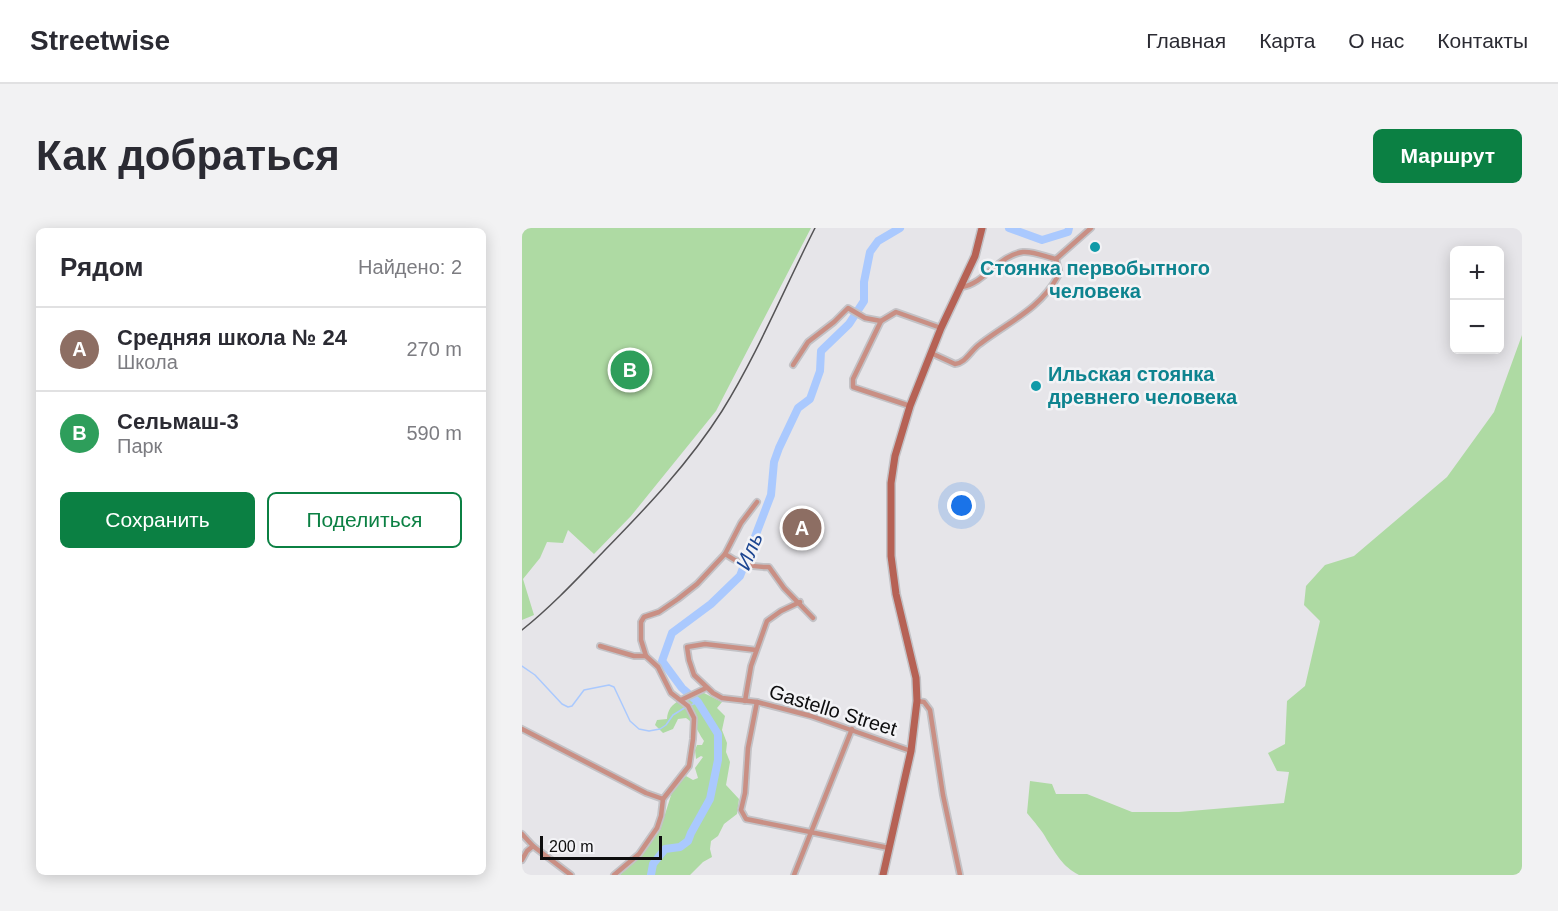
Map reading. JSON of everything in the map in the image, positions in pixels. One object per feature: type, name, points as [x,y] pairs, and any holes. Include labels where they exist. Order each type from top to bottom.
[{"type":"street","points":[[883,875],[911,751],[917,701],[916,678],[896,594],[891,556],[891,483],[895,456],[910,405],[941,328],[975,256],[982,228]]},
{"type":"street","points":[[1056,259],[1091,228]]},
{"type":"street","points":[[962,287],[969,286],[1021,252],[1056,259]]},
{"type":"street","points":[[931,353],[955,364],[963,361],[981,343],[1036,305],[1059,276],[1056,259]]},
{"type":"street","points":[[793,365],[808,342],[848,308],[865,318],[881,321]]},
{"type":"street","points":[[910,405],[859,389],[852,384],[881,321],[896,312],[941,328]]},
{"type":"street","points":[[614,875],[639,854],[652,837],[661,816],[663,799],[689,766],[694,718],[681,700],[671,693],[658,667],[646,656],[641,640],[641,622],[644,617],[659,612],[697,584],[725,554],[741,523],[757,502]]},
{"type":"street","points":[[725,554],[734,561],[753,568],[769,567],[784,588],[813,618]]},
{"type":"street","name":"Gastello Street","points":[[745,700],[756,650],[766,621],[800,602]]},
{"type":"street","points":[[681,700],[706,688],[694,675],[687,647],[705,644],[756,650]]},
{"type":"street","points":[[600,646],[634,656],[646,656]]},
{"type":"street","name":"Gastello Street","points":[[706,688],[722,698],[757,702],[811,716],[911,751]]},
{"type":"street","points":[[917,701],[924,702],[930,710],[943,795],[960,875]]},
{"type":"street","points":[[757,702],[748,748],[745,793],[741,810],[746,819],[889,849]]},
{"type":"street","points":[[522,729],[646,793],[663,799]]},
{"type":"street","points":[[794,875],[852,729]]},
{"type":"street","points":[[522,834],[533,846],[571,875]]},
{"type":"street","points":[[522,860],[533,846]]},
{"type":"green space","points":[[522,228],[811,228],[716,411],[631,516],[594,554],[568,530],[563,543],[547,542],[540,558],[523,579],[534,615],[522,620]]},
{"type":"green space","points":[[1522,335],[1522,875],[1079,875],[1068,868],[1027,813],[1030,781],[1052,784],[1056,794],[1087,794],[1132,812],[1179,812],[1284,803],[1289,772],[1277,771],[1268,753],[1285,744],[1287,701],[1305,686],[1320,621],[1304,605],[1306,586],[1325,565],[1354,556],[1447,477],[1494,412]]},
{"type":"green space","points":[[702,692],[722,702],[717,708],[725,716],[722,730],[730,762],[726,785],[739,799],[737,814],[724,824],[718,836],[711,841],[712,857],[703,862],[690,875],[652,875],[649,872],[647,875],[620,875],[640,857],[660,830],[673,789],[686,776],[693,780],[698,778],[695,768],[703,757],[696,759],[695,750],[697,745],[702,745],[704,741],[695,726],[686,718],[678,719],[673,729],[663,733],[655,725],[657,720],[667,719],[668,713],[675,704]]},
{"type":"waterway","name":"Иль","points":[[651,875],[653,864],[665,849],[680,847],[688,841],[710,799],[718,760],[718,734],[698,702],[682,688],[662,661],[672,633],[711,604],[740,576],[771,495],[774,462],[779,448],[798,408],[810,399],[820,371],[821,351],[849,324],[864,301],[864,282],[870,252],[878,241],[900,228]]},
{"type":"waterway","name":"Иль","points":[[1009,228],[1042,240],[1068,232],[1069,228]]},
{"type":"waterway","points":[[522,666],[535,675],[562,704],[568,707],[572,706],[584,690],[609,685],[614,687],[630,721],[639,729],[649,731],[660,729],[673,715],[686,707]]},
{"type":"waterway","name":"Иль","points":[[691,705],[698,702]]},
{"type":"railway","points":[[522,630],[564,592],[636,518],[682,467],[709,430],[747,367],[815,228]]},
{"type":"place","name":"Стоянка первобытного человека","points":[[1095,247]]},
{"type":"place","name":"Сельмаш-3","points":[[630,370]]},
{"type":"place","name":"Ильская стоянка древнего человека","points":[[1036,386]]},
{"type":"place","name":"Средняя школа № 24","points":[[802,528]]}]
